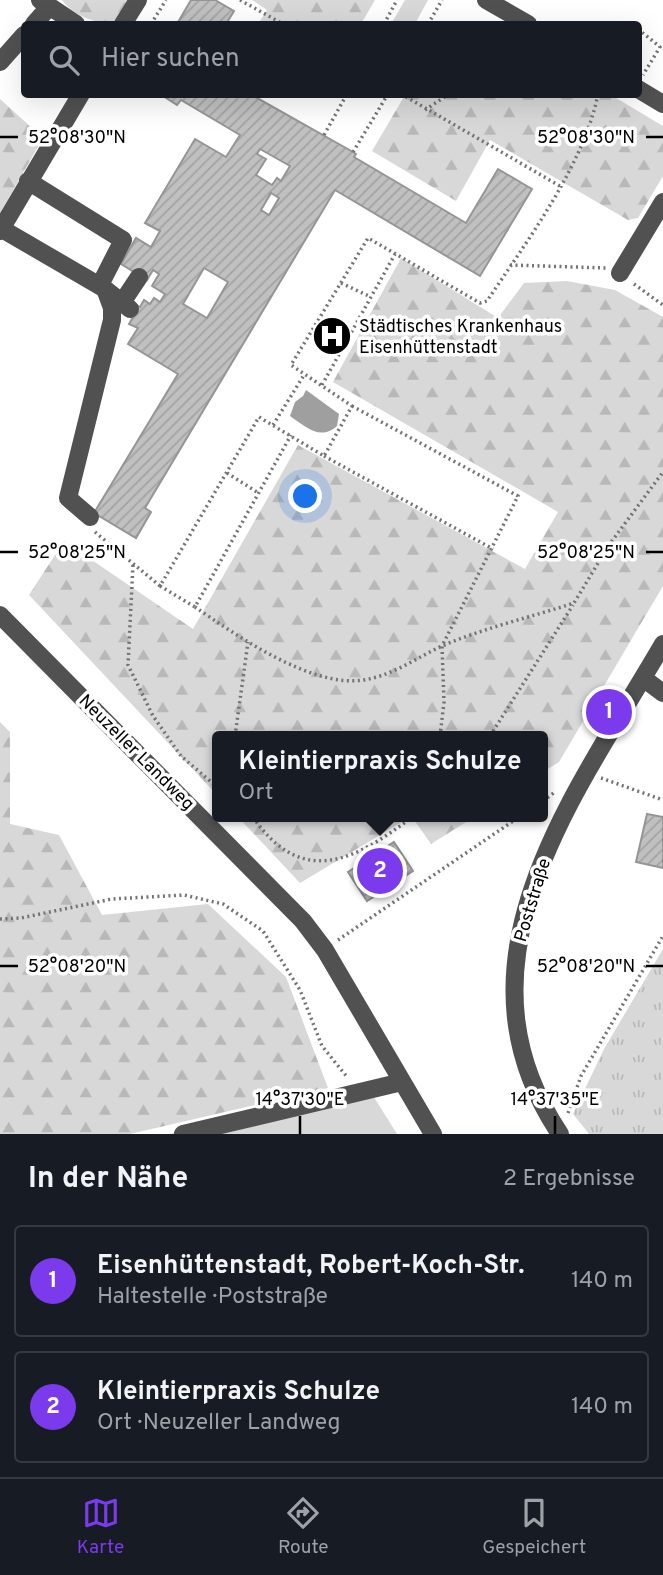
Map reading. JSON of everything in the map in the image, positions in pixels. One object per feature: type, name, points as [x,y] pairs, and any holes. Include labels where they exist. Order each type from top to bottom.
[{"type":"street","points":[[125,21],[138,0]]},
{"type":"street","points":[[486,0],[523,21]]},
{"type":"street","points":[[36,21],[45,4],[71,21]]},
{"type":"street","points":[[0,62],[21,38]]},
{"type":"street","points":[[642,91],[663,104]]},
{"type":"street","points":[[79,98],[1,230],[102,287],[126,306],[138,278]]},
{"type":"street","points":[[28,181],[123,240],[102,287],[112,308],[112,320],[68,498],[90,517]]},
{"type":"street","points":[[620,273],[663,202]]},
{"type":"street","name":"Neuzeller Landweg","points":[[0,615],[303,921],[325,950],[433,1134]]},
{"type":"street","name":"Poststraße","points":[[562,1128],[538,1101],[525,1067],[515,1029],[514,963],[527,908],[553,835],[585,772],[663,644]]},
{"type":"street","points":[[643,678],[663,693]]},
{"type":"street","points":[[183,1134],[401,1082]]},
{"type":"path","points":[[153,21],[166,0]]},
{"type":"path","points":[[240,0],[278,21]]},
{"type":"path","points":[[386,21],[397,0]]},
{"type":"path","points":[[430,21],[443,0]]},
{"type":"path","points":[[642,32],[660,47],[642,78]]},
{"type":"path","points":[[324,135],[345,98]]},
{"type":"path","points":[[353,152],[386,98]]},
{"type":"path","points":[[407,98],[560,186]]},
{"type":"path","points":[[425,110],[443,98]]},
{"type":"path","points":[[441,731],[444,702],[442,646],[518,496],[352,406],[291,365],[368,238],[480,303],[487,301],[560,186],[591,128],[597,98]]},
{"type":"path","points":[[322,385],[395,254]]},
{"type":"path","points":[[510,265],[599,265],[620,273],[663,305]]},
{"type":"path","points":[[341,283],[371,297]]},
{"type":"path","points":[[273,425],[304,375]]},
{"type":"path","points":[[324,456],[352,406]]},
{"type":"path","points":[[160,586],[259,417],[493,549]]},
{"type":"path","points":[[195,607],[291,435]]},
{"type":"path","points":[[493,731],[609,545],[663,472]]},
{"type":"path","points":[[227,473],[257,492]]},
{"type":"path","points":[[90,517],[96,535],[160,586],[248,642],[292,665],[325,676],[362,680],[391,671],[442,646],[574,603]]},
{"type":"path","points":[[133,565],[128,665],[153,716],[181,756],[212,783]]},
{"type":"path","points":[[236,731],[248,642]]},
{"type":"path","points":[[585,772],[663,800]]},
{"type":"path","points":[[257,822],[279,845],[306,860],[330,862],[363,851],[405,822]]},
{"type":"path","points":[[325,950],[512,822]]},
{"type":"path","points":[[0,919],[21,918],[113,898],[184,895],[223,904],[263,931],[300,990],[322,1046],[358,1091]]},
{"type":"path","points":[[562,1128],[581,1076],[663,936]]},
{"type":"green space","points":[[62,0],[130,0],[116,21],[85,18]]},
{"type":"green space","points":[[252,0],[375,0],[363,21],[260,21],[267,10]]},
{"type":"green space","points":[[405,0],[428,0],[417,21],[393,21]]},
{"type":"green space","points":[[403,98],[616,98],[663,126],[663,176],[638,218],[628,220],[490,140],[456,201],[372,151]]},
{"type":"green space","points":[[0,99],[43,138],[0,213]]},
{"type":"green space","points":[[401,258],[498,318],[524,283],[567,281],[615,290],[663,317],[663,586],[559,762],[548,769],[548,731],[212,731],[212,790],[29,595],[64,541],[193,629],[298,445],[525,569],[558,512],[333,382]]},
{"type":"green space","points":[[0,722],[10,732],[10,824],[59,835],[102,915],[208,904],[286,977],[328,1088],[130,1134],[0,1134]]},
{"type":"green space","points":[[243,822],[402,822],[300,883]]},
{"type":"green space","points":[[416,822],[466,822],[431,844]]},
{"type":"green space","points":[[663,949],[663,1134],[589,1134],[573,1114],[604,1049]]},
{"type":"green space","points":[[372,1094],[397,1134],[169,1134]]},
{"type":"shaded area","points":[[306,390],[339,414],[337,426],[325,432],[313,431],[290,416],[295,402]]},
{"type":"building","points":[[191,0],[215,0],[234,11],[228,21],[179,21]]},
{"type":"building","points":[[166,98],[257,98],[353,152],[356,154],[354,157],[466,223],[498,169],[532,189],[480,276],[335,190],[145,508],[151,512],[136,538],[94,513],[178,374],[128,344],[138,328],[129,324],[133,317],[133,303],[140,307],[144,300],[150,304],[154,298],[160,302],[165,294],[152,286],[159,274],[153,270],[147,280],[121,264],[136,238],[151,247],[160,231],[145,223],[195,139],[226,157],[240,135],[181,100],[177,105]],"holes":[[[260,149],[290,166],[281,181],[277,178],[272,185],[256,175],[266,159],[257,154]],[[271,193],[279,198],[269,215],[261,210]],[[204,268],[228,282],[207,318],[183,304]]]},
{"type":"building","points":[[647,814],[663,817],[663,868],[636,862]]},
{"type":"building","points":[[394,842],[413,871],[367,901],[348,872]]},
{"type":"place","name":"Städtisches Krankenhaus Eisenhüttenstadt","points":[[332,336]]},
{"type":"place","name":"Eisenhüttenstadt, Robert-Koch-Str.","points":[[609,712]]},
{"type":"place","name":"Kleintierpraxis Schulze","points":[[380,871]]}]
